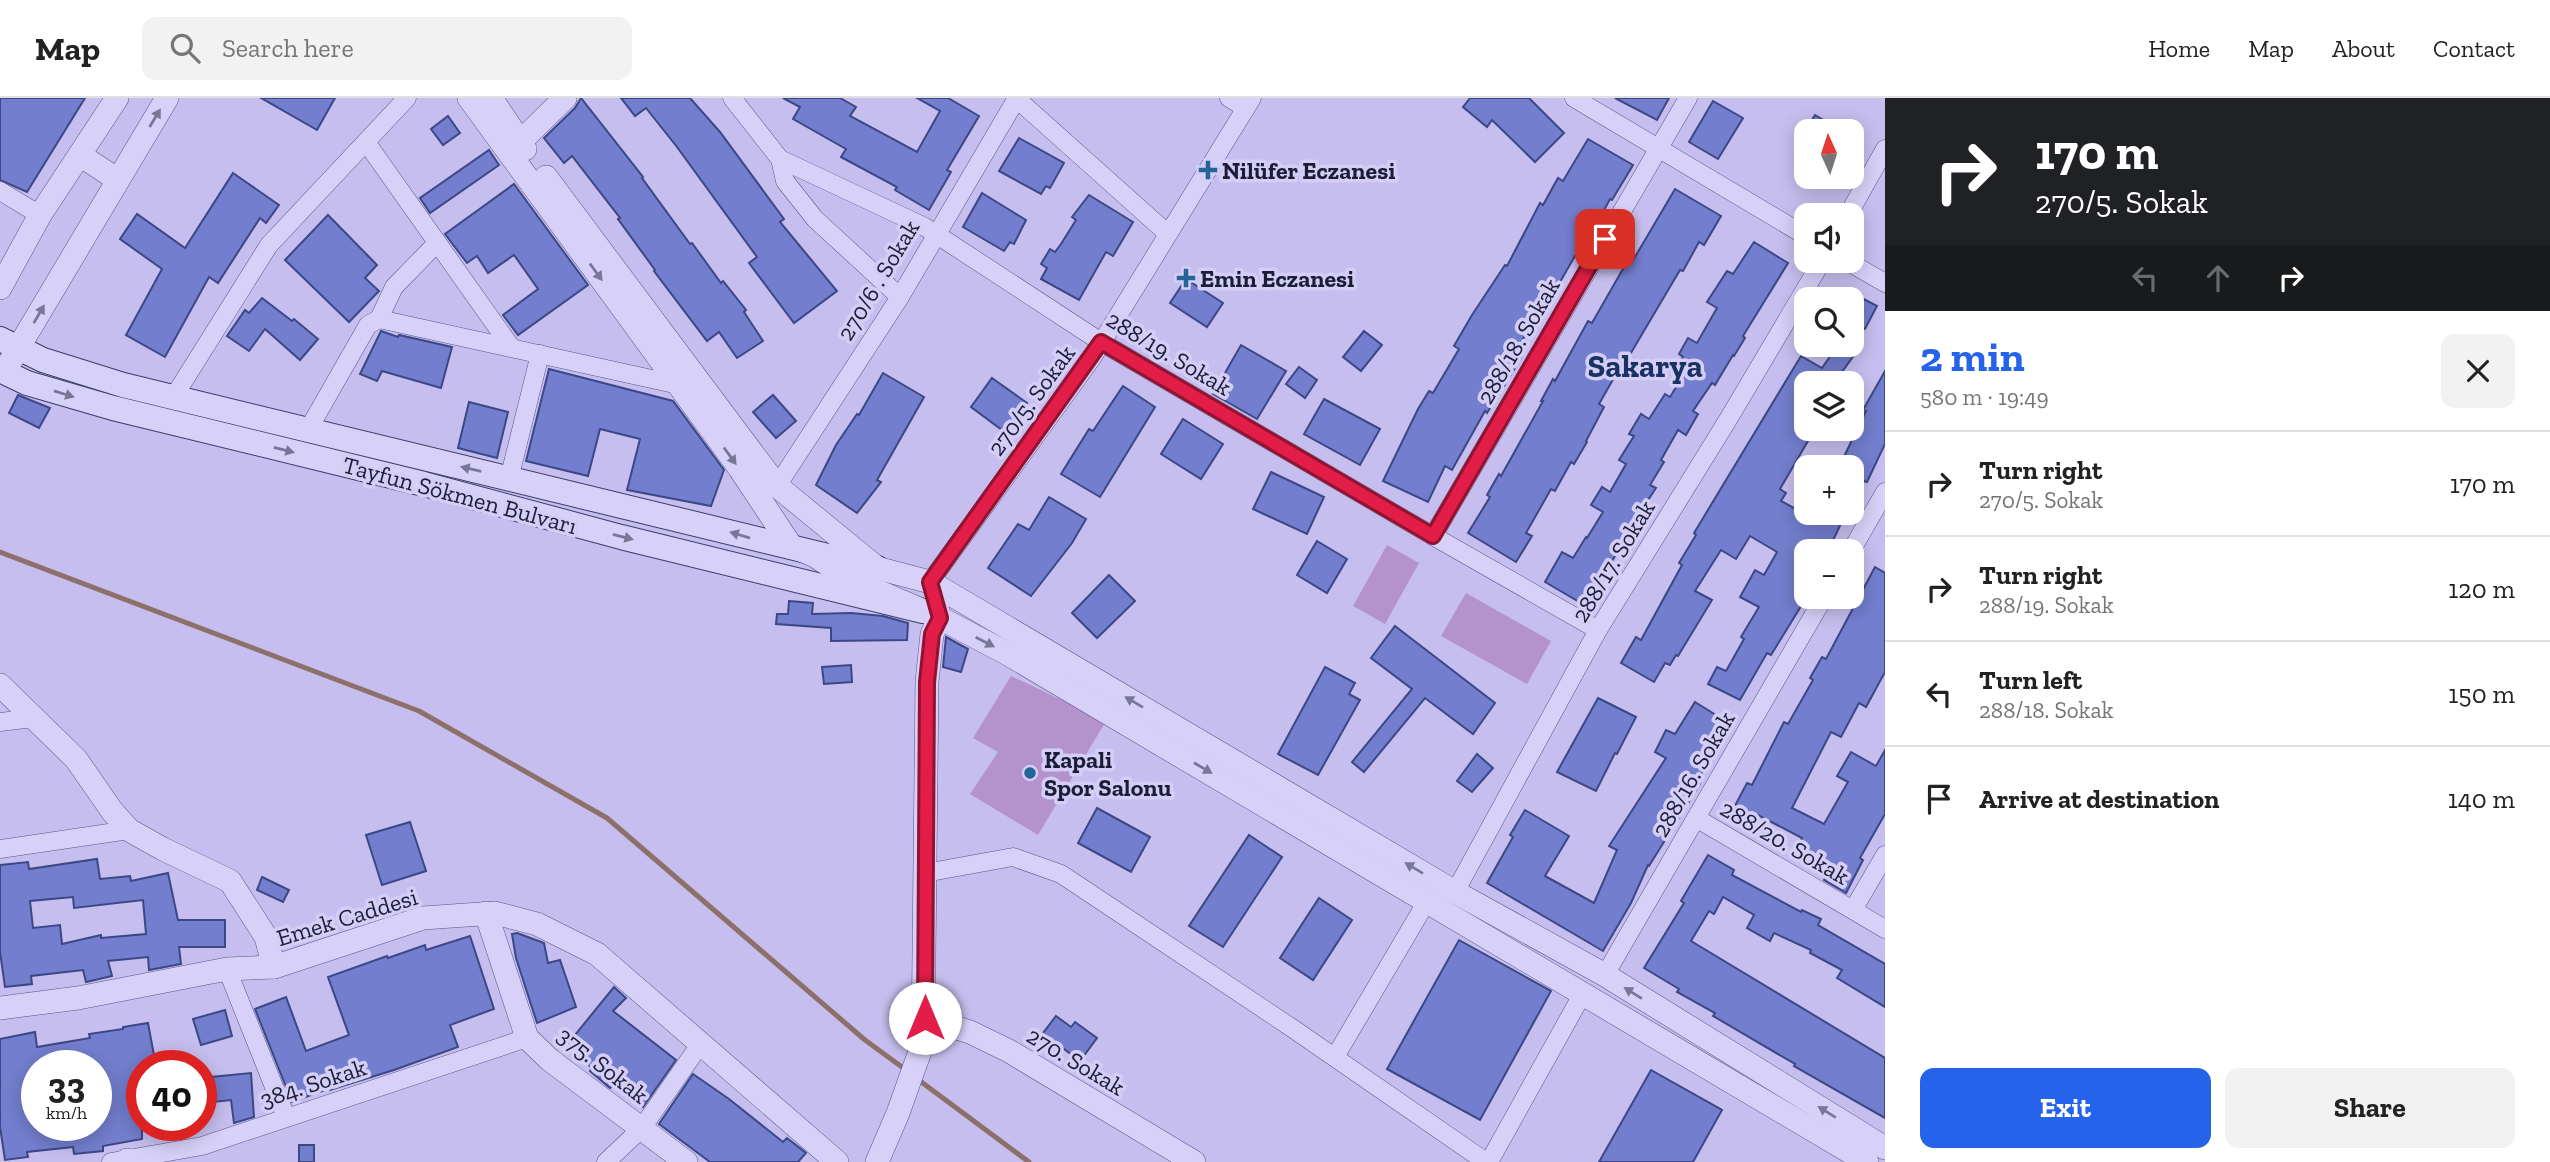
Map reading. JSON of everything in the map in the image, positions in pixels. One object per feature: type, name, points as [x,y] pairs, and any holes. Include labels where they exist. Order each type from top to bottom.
[{"type":"main road","name":"Tayfun Sökmen Bulvarı","points":[[10,343],[43,360],[173,398],[877,568]]},
{"type":"main road","name":"Tayfun Sökmen Bulvarı","points":[[2,371],[27,383],[113,408],[424,484],[931,615]]},
{"type":"street","points":[[0,288],[40,215],[117,98]]},
{"type":"street","points":[[2,371],[10,343],[118,180],[167,98]]},
{"type":"street","points":[[173,398],[269,245],[407,98]]},
{"type":"street","points":[[469,98],[740,469],[791,546],[815,556],[850,579],[931,615],[1008,654],[1867,1162]]},
{"type":"street","points":[[491,98],[520,142],[777,486],[877,568],[930,582],[1455,892],[1605,975],[1885,1148]]},
{"type":"street","points":[[520,142],[565,98]]},
{"type":"street","name":"288/19. Sokak","points":[[732,98],[780,159],[935,234],[1101,342],[1598,630]]},
{"type":"street","points":[[1017,98],[1168,234]]},
{"type":"street","name":"270/6 . Sokak","points":[[777,486],[900,297],[1017,98]]},
{"type":"street","points":[[1229,98],[1249,103]]},
{"type":"street","points":[[1574,98],[1794,229]]},
{"type":"street","name":"288/18. Sokak","points":[[1433,536],[1688,98]]},
{"type":"street","name":"270/5. Sokak","points":[[930,582],[1101,342],[1249,103]]},
{"type":"street","points":[[366,142],[511,347]]},
{"type":"street","points":[[1855,203],[1885,149]]},
{"type":"street","points":[[79,155],[118,180]]},
{"type":"street","points":[[780,159],[785,181],[815,219],[900,297]]},
{"type":"street","points":[[0,191],[40,215]]},
{"type":"street","points":[[308,430],[368,325],[379,319],[394,287],[437,243]]},
{"type":"street","points":[[1864,271],[1885,283]]},
{"type":"street","name":"288/17. Sokak","points":[[1455,892],[1598,630],[1815,273]]},
{"type":"street","points":[[379,319],[678,385]]},
{"type":"street","points":[[509,479],[540,354]]},
{"type":"street","points":[[1858,539],[1885,492]]},
{"type":"street","points":[[877,1162],[923,1043],[927,682],[932,634],[930,582]]},
{"type":"street","name":"288/16. Sokak","points":[[1605,975],[1817,609]]},
{"type":"street","points":[[0,685],[76,759],[112,811],[130,830],[230,881],[266,937],[274,967]]},
{"type":"street","points":[[0,722],[33,718]]},
{"type":"street","name":"288/20. Sokak","points":[[1696,818],[1885,929]]},
{"type":"street","points":[[0,849],[130,830]]},
{"type":"street","points":[[1853,910],[1885,855]]},
{"type":"street","points":[[925,873],[1013,857],[1061,874],[1487,1162],[1583,993]]},
{"type":"street","points":[[1335,1057],[1427,901]]},
{"type":"street","name":"Emek Caddesi","points":[[0,1008],[78,998],[227,969],[274,967],[423,918],[495,913],[537,924],[597,954],[837,1162]]},
{"type":"street","name":"375. Sokak","points":[[486,914],[527,1038],[551,1060],[686,1162]]},
{"type":"street","points":[[227,969],[286,1117]]},
{"type":"street","name":"270. Sokak","points":[[925,1018],[970,1032],[1009,1051],[1194,1162]]},
{"type":"street","name":"384. Sokak","points":[[122,1161],[202,1146],[527,1038]]},
{"type":"street","points":[[606,1162],[642,1128],[701,1043]]},
{"type":"shaded area","points":[[1387,545],[1419,563],[1385,624],[1353,606]]},
{"type":"shaded area","points":[[1466,593],[1551,641],[1527,684],[1441,636]]},
{"type":"shaded area","name":"Kapali Spor Salonu","points":[[1011,676],[1106,721],[1038,835],[970,794],[998,752],[973,738]]},
{"type":"building","points":[[0,98],[85,98],[27,192],[0,180]]},
{"type":"building","points":[[261,98],[335,98],[317,130]]},
{"type":"building","points":[[581,98],[643,177],[690,244],[692,243],[721,283],[723,281],[746,310],[744,312],[763,341],[737,358],[719,332],[707,341],[654,271],[618,219],[620,218],[572,156],[564,163],[544,138],[575,108]]},
{"type":"building","points":[[621,98],[690,98],[720,132],[784,219],[780,222],[837,291],[794,323],[749,263],[757,257],[677,147],[646,108],[635,116]]},
{"type":"building","points":[[783,98],[840,98],[856,107],[850,116],[917,152],[940,111],[917,98],[948,98],[979,116],[947,170],[951,172],[929,210],[895,190],[897,187],[841,157],[846,149],[793,119],[800,107]]},
{"type":"building","points":[[1470,98],[1529,98],[1564,133],[1535,162],[1492,120],[1487,127],[1463,107]]},
{"type":"building","points":[[1615,98],[1669,98],[1657,120]]},
{"type":"building","points":[[1713,101],[1743,118],[1718,159],[1689,142]]},
{"type":"building","points":[[448,116],[460,133],[443,145],[431,129]]},
{"type":"building","points":[[1019,138],[1064,163],[1050,188],[1046,186],[1041,194],[999,171]]},
{"type":"building","points":[[1588,139],[1633,165],[1612,200],[1610,199],[1578,258],[1575,256],[1514,354],[1521,358],[1487,413],[1485,411],[1452,470],[1445,466],[1428,502],[1383,481],[1418,409],[1429,391],[1433,393],[1459,349],[1454,346],[1472,315],[1505,265],[1507,266],[1540,203],[1543,205],[1558,178],[1563,181]]},
{"type":"building","points":[[489,150],[499,165],[430,213],[420,198]]},
{"type":"building","points":[[233,173],[279,205],[266,223],[260,218],[218,283],[209,277],[165,357],[126,335],[162,269],[120,239],[137,214],[185,248]]},
{"type":"building","points":[[514,184],[588,285],[518,335],[503,315],[538,289],[514,255],[488,273],[477,256],[467,263],[445,234]]},
{"type":"building","points":[[1675,189],[1721,216],[1704,245],[1699,242],[1683,271],[1680,270],[1625,363],[1623,362],[1599,404],[1604,407],[1587,442],[1574,464],[1571,462],[1555,491],[1551,489],[1526,533],[1532,536],[1516,562],[1468,533],[1553,379],[1555,381],[1588,321],[1592,323],[1628,260],[1632,262]]},
{"type":"building","points":[[982,193],[1026,220],[1014,244],[1010,242],[1004,251],[963,227]]},
{"type":"building","points":[[1089,195],[1133,222],[1113,256],[1106,252],[1079,300],[1041,279],[1047,268],[1041,264],[1050,249],[1055,252],[1061,244],[1076,220],[1072,217]]},
{"type":"building","points":[[328,215],[377,265],[365,278],[379,291],[349,322],[285,260]]},
{"type":"building","points":[[1754,242],[1788,263],[1743,336],[1745,338],[1734,356],[1693,411],[1698,414],[1686,435],[1678,430],[1650,485],[1656,488],[1628,531],[1586,606],[1545,582],[1562,552],[1573,558],[1603,512],[1591,505],[1602,487],[1610,492],[1626,464],[1619,460],[1634,436],[1629,434],[1641,414],[1649,419],[1665,394],[1670,397],[1688,368],[1679,363],[1683,357],[1679,354],[1688,338],[1697,343],[1717,308],[1707,302],[1727,271],[1733,274]]},
{"type":"building","points":[[1186,279],[1223,303],[1207,327],[1170,303]]},
{"type":"building","points":[[262,298],[318,339],[300,360],[265,329],[249,351],[227,336],[245,310],[249,313]]},
{"type":"building","points":[[1864,299],[1877,306],[1864,328]]},
{"type":"building","points":[[381,331],[398,337],[399,335],[452,347],[441,388],[382,371],[377,381],[360,374]]},
{"type":"building","points":[[1364,331],[1382,345],[1361,371],[1343,357]]},
{"type":"building","points":[[1241,345],[1286,371],[1257,419],[1213,394]]},
{"type":"building","points":[[1800,357],[1822,368],[1830,357],[1853,357],[1843,371],[1794,371],[1794,441],[1808,441],[1800,455],[1794,455],[1794,465],[1780,489],[1786,493],[1781,501],[1794,508],[1794,525],[1840,525],[1834,539],[1794,539],[1794,609],[1799,609],[1771,655],[1767,653],[1740,700],[1708,684],[1717,667],[1726,671],[1744,639],[1741,637],[1759,607],[1740,597],[1755,570],[1764,575],[1777,552],[1750,536],[1736,559],[1721,550],[1695,591],[1712,600],[1678,656],[1676,655],[1670,665],[1665,663],[1654,682],[1621,663],[1636,637],[1641,640],[1682,565],[1679,563],[1696,535],[1694,533]]},
{"type":"building","points":[[1299,367],[1317,380],[1305,398],[1286,384]]},
{"type":"building","points":[[549,369],[673,401],[724,470],[711,506],[627,490],[640,439],[600,429],[588,476],[526,461]]},
{"type":"building","points":[[1885,371],[1885,444],[1867,482],[1864,481],[1864,455],[1845,455],[1852,441],[1864,441],[1864,408]]},
{"type":"building","points":[[883,373],[924,397],[877,480],[881,482],[857,513],[816,485],[836,445],[857,414],[859,415]]},
{"type":"building","points":[[992,378],[1027,403],[1006,433],[971,407]]},
{"type":"building","points":[[1123,386],[1155,407],[1100,497],[1061,474],[1089,429],[1093,431]]},
{"type":"building","points":[[18,395],[50,408],[39,428],[9,413]]},
{"type":"building","points":[[773,395],[796,421],[776,438],[753,412]]},
{"type":"building","points":[[1324,399],[1380,429],[1360,465],[1304,434]]},
{"type":"building","points":[[469,402],[508,412],[497,458],[458,448]]},
{"type":"building","points":[[1183,419],[1223,444],[1201,479],[1161,454]]},
{"type":"building","points":[[1271,472],[1324,497],[1307,534],[1253,509]]},
{"type":"building","points":[[1049,497],[1086,519],[1072,543],[1031,596],[988,568],[1018,524],[1029,530]]},
{"type":"building","points":[[1317,541],[1347,559],[1327,593],[1297,575]]},
{"type":"building","points":[[1875,567],[1885,573],[1885,672],[1866,707],[1859,703],[1841,737],[1831,732],[1792,808],[1824,824],[1848,782],[1837,776],[1851,752],[1876,766],[1885,750],[1885,814],[1860,858],[1863,860],[1846,893],[1824,880],[1828,870],[1795,853],[1802,838],[1758,815],[1752,826],[1730,815],[1747,783],[1752,785],[1784,722],[1788,724],[1813,680],[1810,678],[1822,657],[1826,659],[1853,609],[1864,609],[1864,588]]},
{"type":"building","points":[[1109,575],[1135,601],[1097,638],[1072,613]]},
{"type":"building","points":[[789,601],[813,603],[812,614],[883,616],[908,623],[907,640],[831,641],[831,628],[776,624],[777,614],[788,614]]},
{"type":"building","points":[[1395,626],[1495,703],[1473,734],[1425,698],[1364,772],[1352,762],[1412,689],[1371,658]]},
{"type":"building","points":[[946,637],[968,649],[961,672],[943,667]]},
{"type":"building","points":[[851,665],[852,682],[824,684],[822,667]]},
{"type":"building","points":[[1325,667],[1355,683],[1349,694],[1360,700],[1318,775],[1278,754]]},
{"type":"building","points":[[1598,698],[1636,717],[1596,791],[1557,772]]},
{"type":"building","points":[[1695,702],[1724,720],[1705,750],[1712,753],[1697,783],[1700,784],[1648,865],[1631,903],[1603,951],[1487,883],[1525,810],[1569,836],[1545,876],[1594,903],[1617,850],[1609,846],[1666,758],[1655,752],[1666,730],[1675,734]]},
{"type":"building","points":[[1477,754],[1493,768],[1472,792],[1457,781]]},
{"type":"building","points":[[1097,808],[1150,837],[1131,872],[1078,843]]},
{"type":"building","points":[[410,822],[426,871],[382,885],[366,835]]},
{"type":"building","points":[[1249,835],[1282,857],[1223,947],[1189,926]]},
{"type":"building","points":[[1708,855],[1734,870],[1732,875],[1801,912],[1802,910],[1821,919],[1818,925],[1885,964],[1885,1007],[1837,978],[1842,970],[1810,953],[1811,950],[1774,933],[1770,941],[1747,928],[1754,915],[1723,897],[1714,914],[1709,911],[1691,941],[1885,1058],[1885,1118],[1713,1016],[1715,1013],[1677,992],[1679,989],[1644,968],[1684,903],[1681,901]]},
{"type":"building","points":[[97,859],[100,879],[130,876],[131,881],[168,873],[178,920],[225,920],[225,947],[179,947],[181,964],[149,970],[148,957],[108,961],[112,976],[86,982],[83,970],[31,976],[32,984],[5,987],[0,952],[0,865],[28,862],[29,869]],"holes":[[[73,897],[74,908],[143,900],[146,934],[101,938],[101,935],[62,944],[60,925],[33,928],[30,901]]]},
{"type":"building","points":[[262,877],[289,890],[283,902],[257,890]]},
{"type":"building","points":[[1319,898],[1352,920],[1313,980],[1280,958]]},
{"type":"building","points":[[517,933],[544,943],[548,963],[560,960],[576,1007],[537,1023],[516,958],[512,934]]},
{"type":"building","points":[[470,936],[494,1009],[450,1025],[458,1047],[292,1102],[255,1009],[286,997],[306,1051],[349,1035],[328,977],[425,945],[426,950]]},
{"type":"building","points":[[1459,940],[1551,991],[1480,1120],[1387,1069]]},
{"type":"building","points":[[614,987],[626,998],[613,1011],[676,1060],[643,1107],[614,1083],[610,1088],[566,1046]]},
{"type":"building","points":[[225,1010],[232,1036],[201,1045],[193,1019]]},
{"type":"building","points":[[1056,1016],[1071,1027],[1075,1022],[1097,1038],[1080,1061],[1043,1033]]},
{"type":"building","points":[[148,1023],[153,1050],[126,1050],[126,1141],[131,1141],[103,1146],[103,1151],[74,1154],[73,1147],[27,1152],[28,1157],[5,1160],[0,1127],[0,1039],[35,1032],[37,1047]]},
{"type":"building","points":[[1651,1070],[1722,1110],[1693,1162],[1599,1162]]},
{"type":"building","points":[[251,1073],[254,1117],[234,1123],[231,1100],[217,1102],[217,1076]]},
{"type":"building","points":[[693,1074],[783,1142],[787,1138],[806,1153],[798,1162],[710,1162],[659,1124]]},
{"type":"building","points":[[299,1145],[314,1145],[314,1162],[299,1162]]},
{"type":"waterway","points":[[0,552],[419,711],[607,818],[865,1040],[906,1070]]},
{"type":"waterway","points":[[916,1078],[1029,1162]]},
{"type":"place","name":"Nilüfer Eczanesi","points":[[1208,170]]},
{"type":"place","name":"Emin Eczanesi","points":[[1186,278]]},
{"type":"place","name":"Kapali Spor Salonu","points":[[1030,773]]},
{"type":"district","name":"Sakarya","points":[[1645,366]]},
{"type":"route","points":[[925,1018],[927,682],[932,634],[940,618],[930,582],[1101,342],[1433,536],[1605,239]]}]
